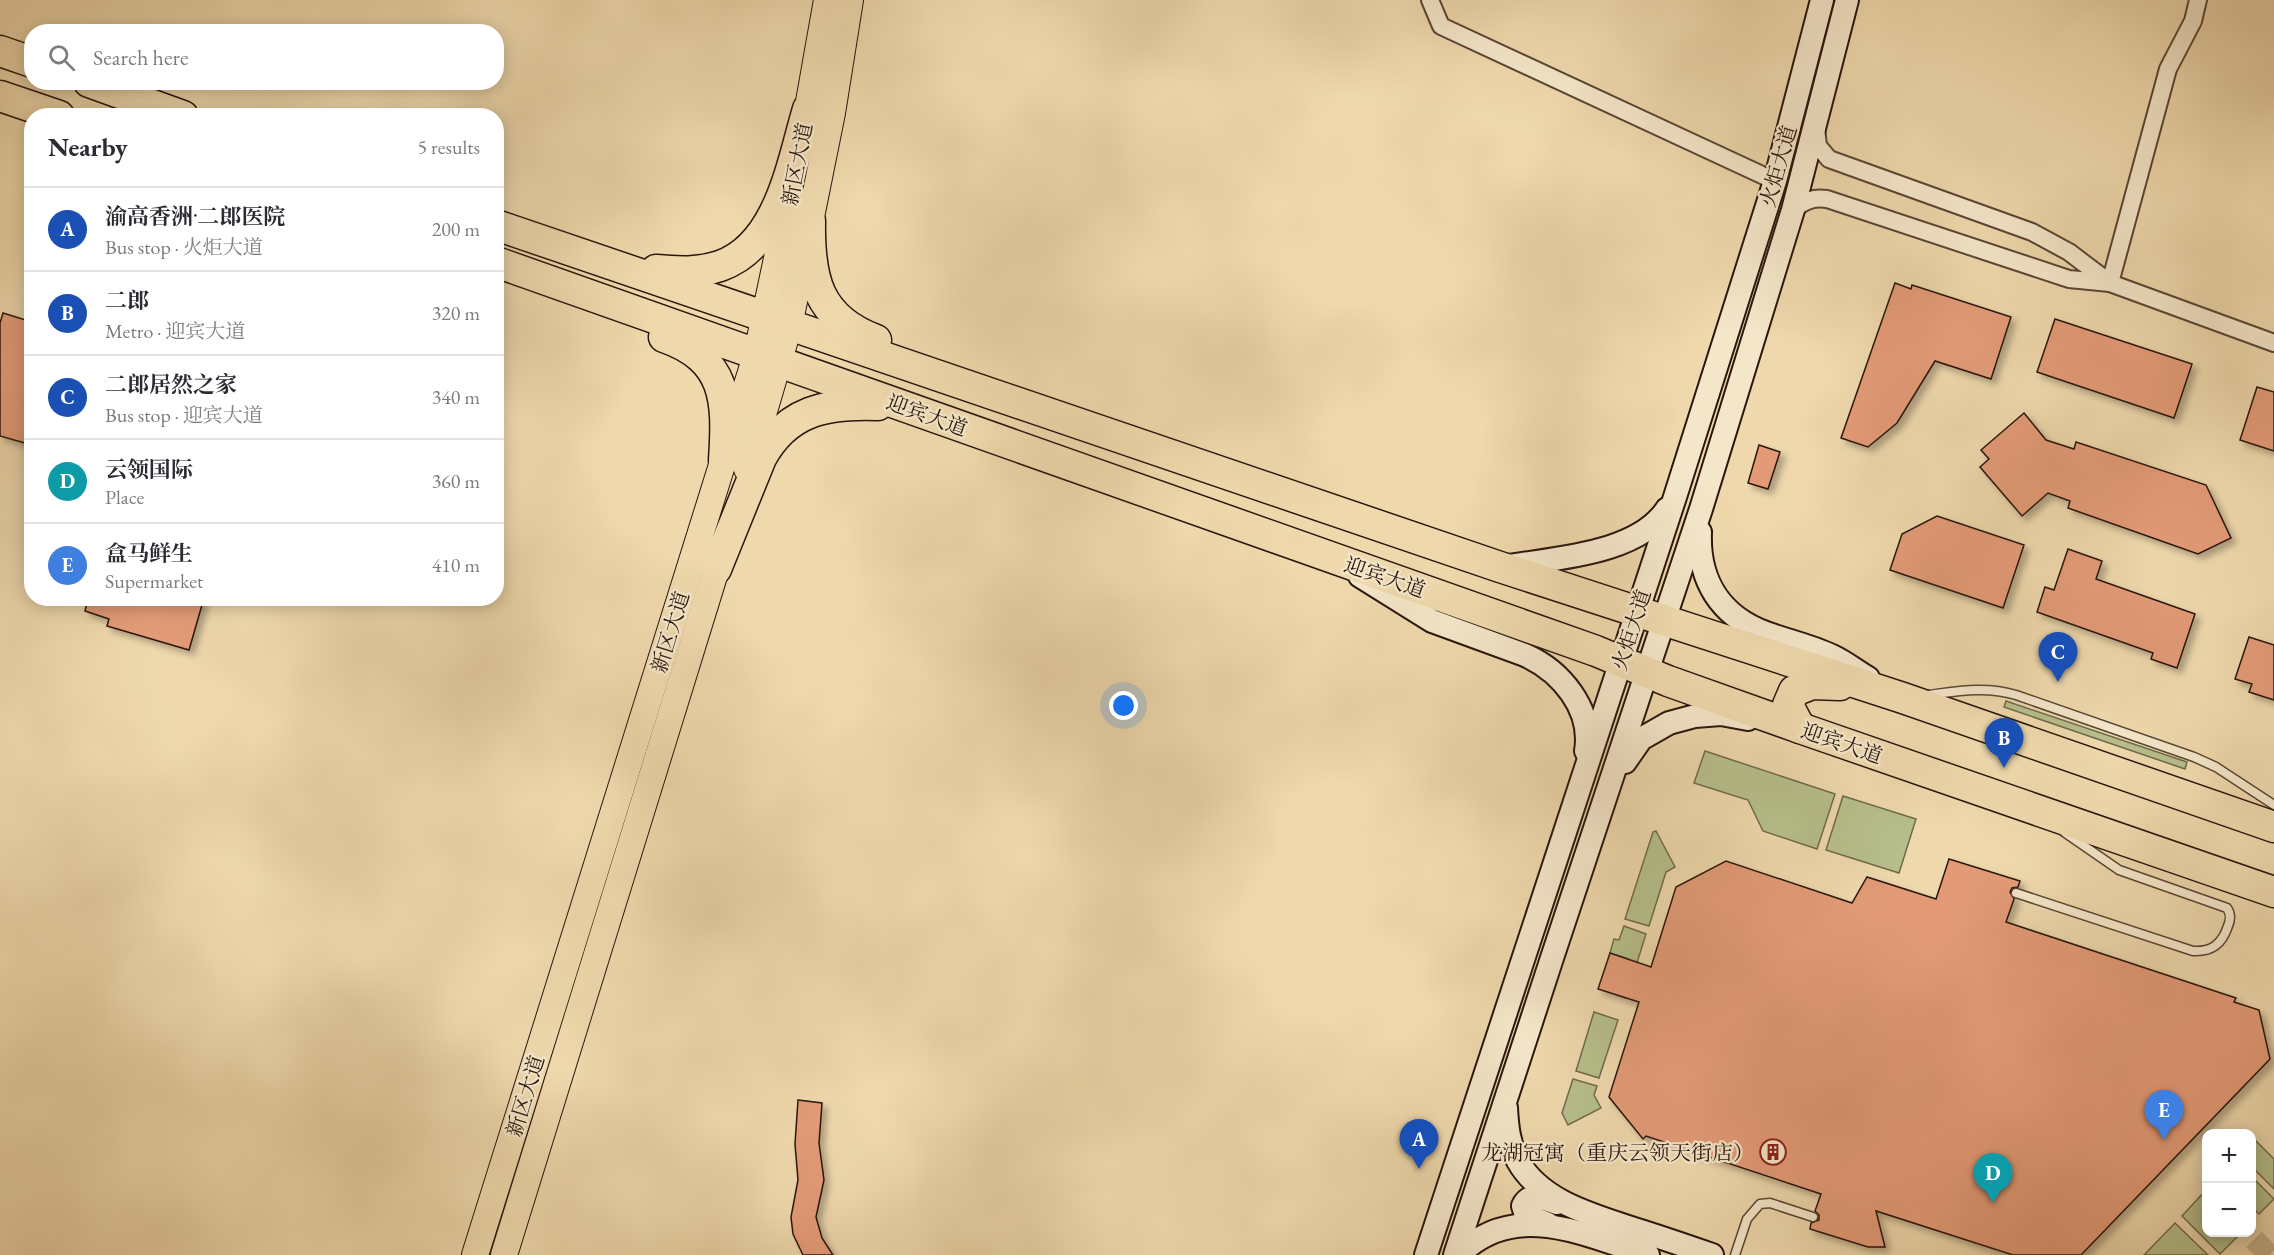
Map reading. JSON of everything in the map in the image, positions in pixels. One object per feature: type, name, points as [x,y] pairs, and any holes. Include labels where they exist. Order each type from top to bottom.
[{"type":"highway","points":[[111,90],[161,108]]},
{"type":"highway","points":[[1,96],[36,108]]},
{"type":"highway","points":[[624,269],[694,271],[721,265],[747,250],[768,226],[775,213],[808,109]]},
{"type":"highway","points":[[810,221],[810,261],[813,276],[825,301],[839,319],[856,332],[917,354],[955,382]]},
{"type":"highway","name":"迎宾大道","points":[[504,228],[1500,567],[1903,698],[2274,827]]},
{"type":"highway","name":"迎宾大道","points":[[504,265],[1634,666],[1800,728],[2274,892]]},
{"type":"highway","points":[[504,276],[518,284],[680,342],[700,355],[709,366],[723,394],[726,427],[724,460]]},
{"type":"highway","points":[[716,569],[761,458],[780,430],[810,412],[831,406],[848,404],[900,406]]},
{"type":"highway","points":[[1331,558],[1419,575],[1485,594],[1493,593],[1500,586],[1502,577],[1500,567]]},
{"type":"highway","points":[[1800,728],[1788,705],[1794,691],[1812,684],[1858,685]]},
{"type":"main road","name":"新区大道","points":[[778,322],[808,109],[827,0]]},
{"type":"main road","name":"新区大道","points":[[504,1255],[716,569],[778,322],[810,221],[832,113],[850,0]]},
{"type":"main road","name":"火炬大道","points":[[1651,615],[1675,498],[1775,181],[1822,0]]},
{"type":"main road","name":"火炬大道","points":[[1457,1255],[1602,806],[1634,666],[1651,615],[1701,509],[1793,210],[1847,0]]},
{"type":"main road","name":"新区大道","points":[[475,1255],[724,460],[769,357]]},
{"type":"main road","points":[[1500,567],[1601,550],[1620,544],[1639,536],[1655,525],[1675,498]]},
{"type":"main road","points":[[1701,509],[1699,550],[1702,566],[1712,591],[1732,615],[1763,632],[1832,656],[1903,698]]},
{"type":"main road","points":[[1331,558],[1432,621],[1525,655],[1551,670],[1572,694],[1585,721],[1587,745],[1581,783]]},
{"type":"main road","name":"火炬大道","points":[[1426,1255],[1581,783],[1634,666]]},
{"type":"main road","points":[[1602,806],[1629,754],[1641,739],[1669,723],[1695,716],[1721,714],[1800,728]]},
{"type":"main road","points":[[1506,1099],[1508,1131],[1518,1162],[1540,1187],[1578,1210]]},
{"type":"main road","points":[[1648,1255],[1553,1226],[1526,1215],[1523,1206],[1528,1198],[1543,1198],[1712,1255]]},
{"type":"main road","points":[[1457,1255],[1478,1237],[1500,1228],[1527,1224],[1553,1226]]},
{"type":"street","points":[[1430,0],[1441,26],[1775,181]]},
{"type":"street","points":[[2110,283],[2168,69],[2193,21],[2198,0]]},
{"type":"street","points":[[1816,121],[1818,146],[1829,159],[2032,232],[2069,252],[2110,283]]},
{"type":"street","points":[[1793,210],[1809,200],[1827,199],[2069,279],[2110,283],[2274,343]]},
{"type":"lane","points":[[1903,698],[1979,688],[2004,691],[2194,757],[2216,768],[2274,805]]},
{"type":"lane","points":[[2016,893],[2193,951],[2208,950],[2219,944],[2225,936],[2230,919],[2230,911],[2223,905],[2119,870],[2032,809]]},
{"type":"lane","points":[[1735,1255],[1747,1219],[1760,1204],[1770,1203],[1813,1217]]},
{"type":"green space","points":[[2006,701],[2187,762],[2185,769],[2004,707]]},
{"type":"green space","points":[[1705,751],[1835,794],[1817,849],[1763,831],[1748,800],[1694,783]]},
{"type":"green space","points":[[1843,796],[1916,819],[1899,873],[1826,850]]},
{"type":"green space","points":[[1656,831],[1675,867],[1666,872],[1649,926],[1625,919],[1653,832]]},
{"type":"green space","points":[[1624,926],[1646,934],[1626,998],[1617,995],[1628,959],[1610,953],[1614,939],[1619,940]]},
{"type":"green space","points":[[1594,1012],[1618,1020],[1599,1078],[1576,1071]]},
{"type":"green space","points":[[1573,1079],[1597,1086],[1594,1095],[1601,1108],[1568,1125],[1562,1113]]},
{"type":"green space","points":[[2256,1141],[2274,1159],[2274,1189],[2256,1171]]},
{"type":"green space","points":[[2256,1181],[2274,1199],[2259,1214],[2256,1211]]},
{"type":"green space","points":[[2202,1194],[2202,1236],[2182,1216]]},
{"type":"green space","points":[[2175,1223],[2208,1255],[2144,1255]]},
{"type":"green space","points":[[2203,1237],[2237,1237],[2220,1254]]},
{"type":"building","points":[[1895,283],[1911,289],[1912,285],[2011,317],[1991,379],[1935,361],[1897,423],[1868,447],[1841,438]]},
{"type":"building","points":[[3,313],[24,320],[24,443],[0,436],[0,323]]},
{"type":"building","points":[[2055,319],[2192,364],[2174,418],[2037,372]]},
{"type":"building","points":[[2257,387],[2274,392],[2274,451],[2240,440]]},
{"type":"building","points":[[2024,413],[2046,440],[2074,449],[2076,442],[2206,485],[2231,538],[2198,554],[2068,508],[2070,501],[2048,493],[2022,516],[1980,467],[1989,459],[1981,450]]},
{"type":"building","points":[[1759,445],[1780,452],[1768,489],[1748,483]]},
{"type":"building","points":[[1937,516],[2024,545],[2003,608],[1890,570],[1902,534]]},
{"type":"building","points":[[2068,549],[2102,561],[2096,579],[2195,614],[2177,668],[2151,659],[2153,653],[2037,612],[2045,587],[2054,590]]},
{"type":"building","points":[[86,606],[202,606],[189,650],[107,626],[109,619],[85,611]]},
{"type":"building","points":[[2249,637],[2274,645],[2274,700],[2249,692],[2252,684],[2235,679]]},
{"type":"building","points":[[1949,859],[2020,881],[2018,887],[2012,888],[2010,892],[2014,899],[2006,922],[2236,998],[2234,1002],[2259,1010],[2270,1059],[2081,1255],[2013,1255],[1876,1211],[1885,1247],[1868,1247],[1810,1229],[1811,1223],[1819,1220],[1819,1215],[1815,1211],[1821,1194],[1646,1136],[1643,1139],[1609,1097],[1639,1002],[1598,989],[1610,953],[1651,967],[1676,887],[1726,861],[1852,903],[1867,877],[1936,899]]},
{"type":"building","points":[[798,1100],[822,1103],[819,1143],[824,1180],[816,1217],[822,1238],[833,1255],[803,1255],[793,1234],[791,1217],[798,1180],[795,1144]]},
{"type":"tunnel","points":[[2254,1255],[2274,1235]]},
{"type":"place","name":"二郎居然之家","points":[[2058,682]]},
{"type":"place","name":"二郎","points":[[2004,768]]},
{"type":"place","name":"盒马鲜生","points":[[2164,1140]]},
{"type":"place","name":"龙湖冠寓（重庆云领天街店）","points":[[1773,1152]]},
{"type":"place","name":"渝高香洲‧二郎医院","points":[[1419,1169]]},
{"type":"place","name":"云领国际","points":[[1993,1203]]}]
